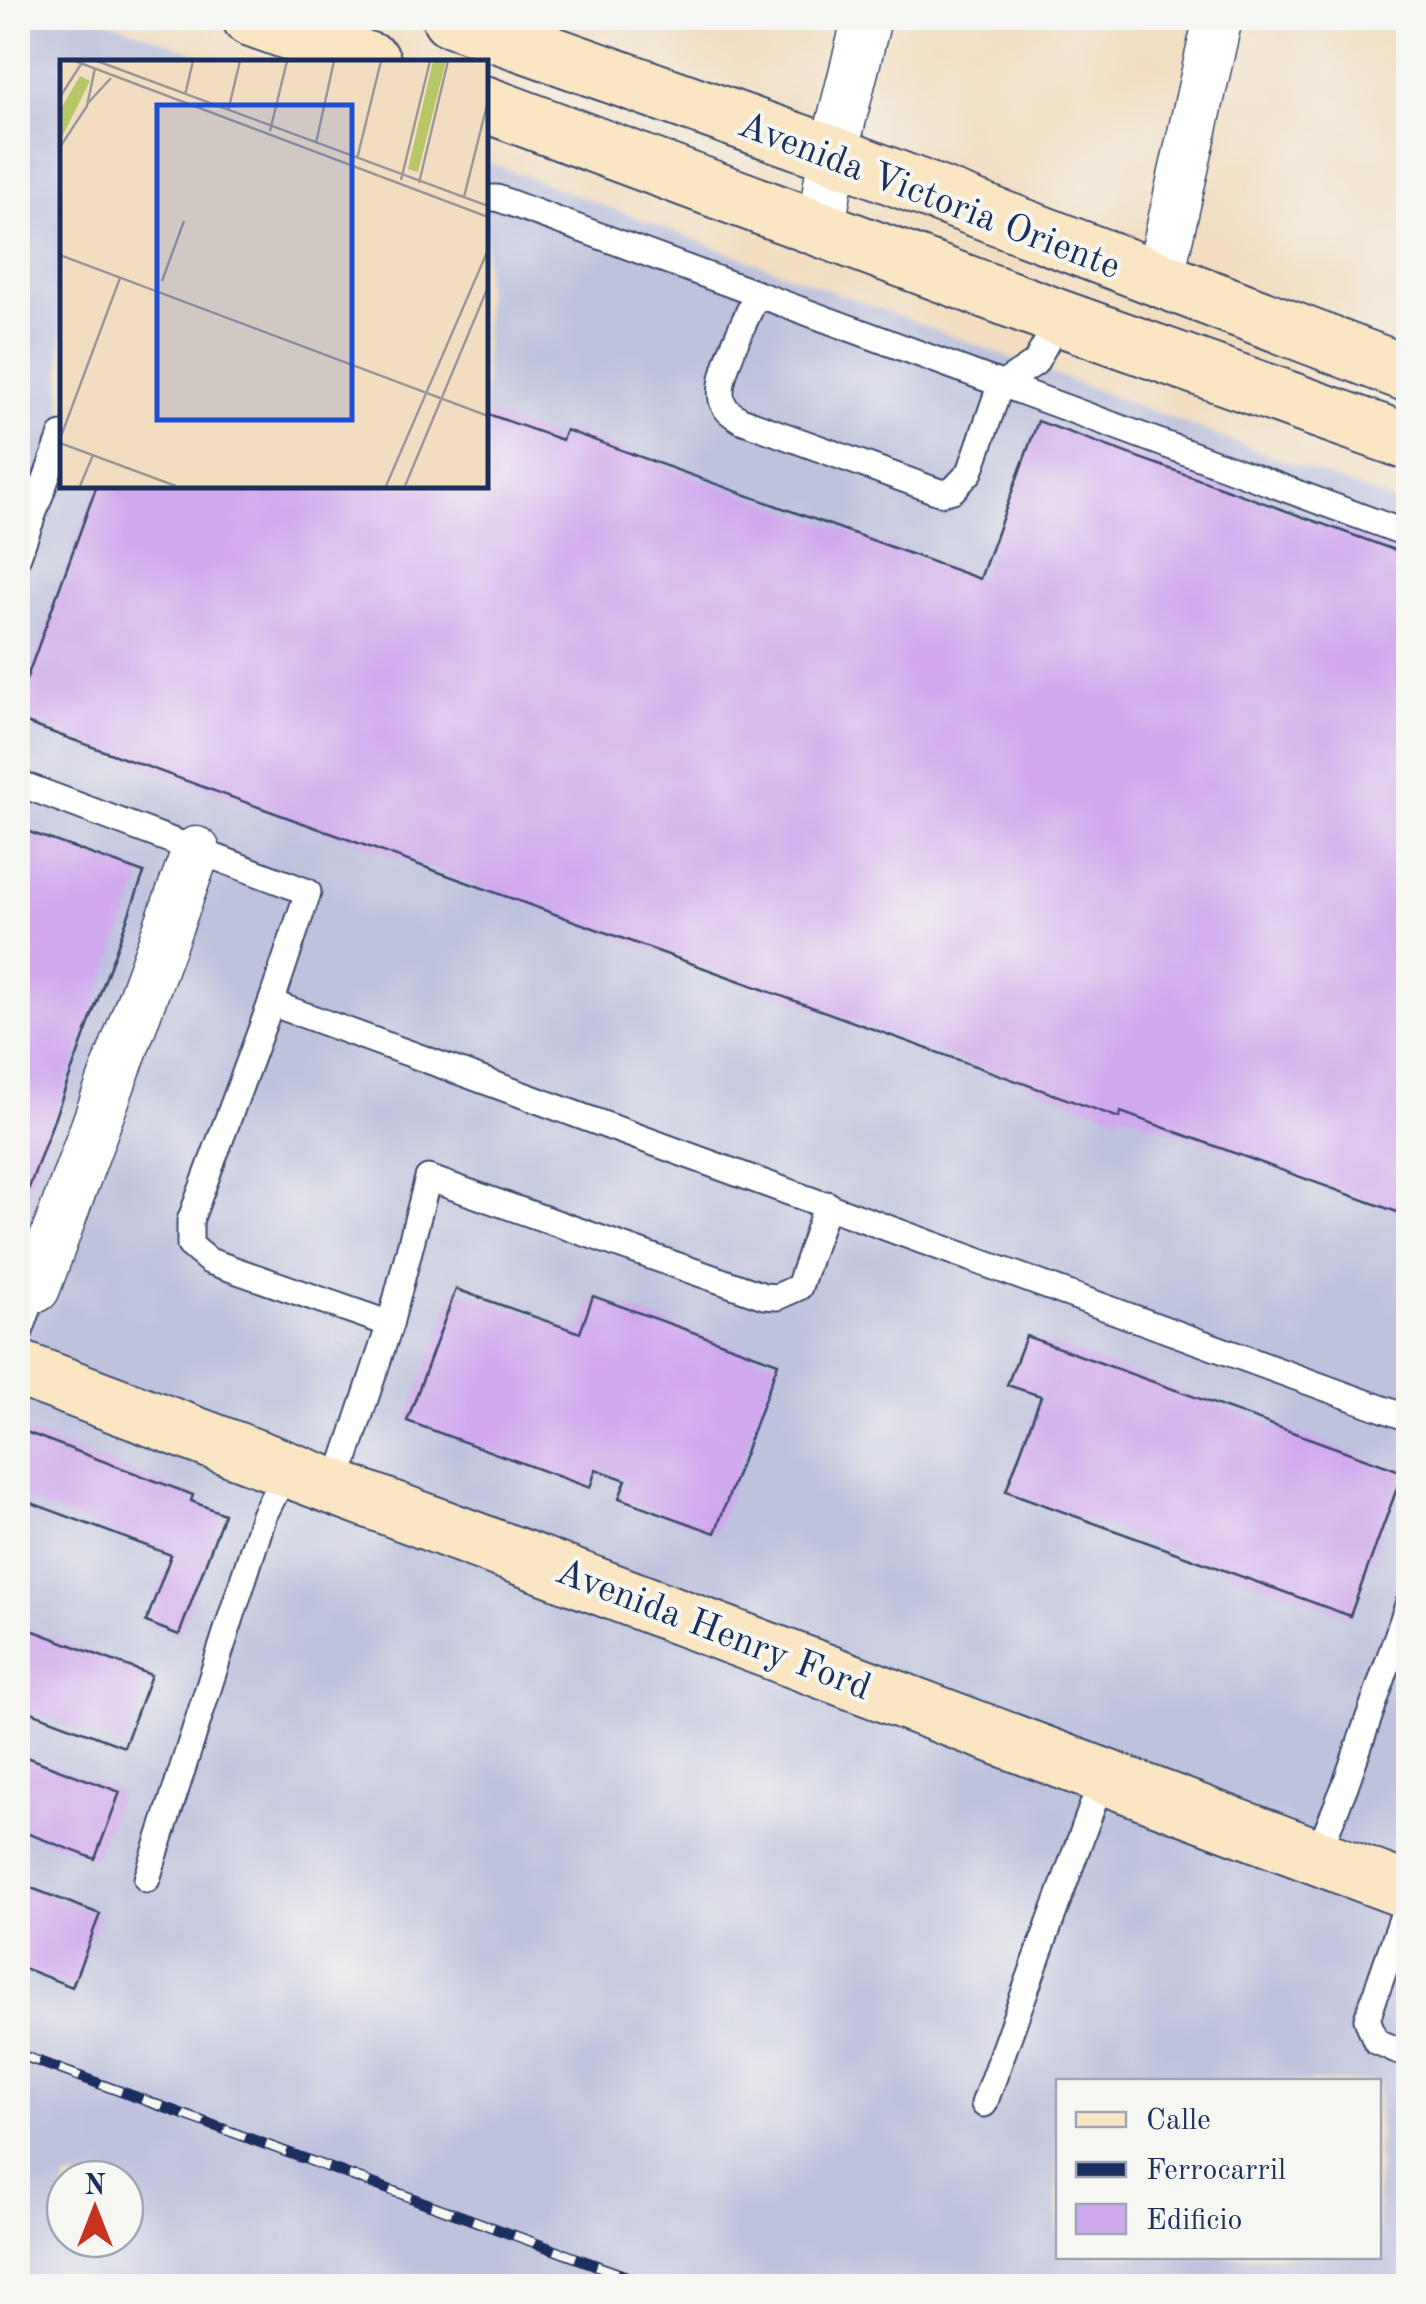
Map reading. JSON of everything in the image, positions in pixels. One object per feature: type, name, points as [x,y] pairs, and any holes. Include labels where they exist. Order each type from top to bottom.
[{"type":"street","points":[[250,18],[366,60]]},
{"type":"street","name":"Avenida Victoria Oriente","points":[[450,18],[519,30],[1408,374]]},
{"type":"street","points":[[821,227],[833,154],[866,18]]},
{"type":"street","points":[[1160,280],[1218,18]]},
{"type":"street","name":"Avenida Victoria Oriente","points":[[488,105],[1060,318],[1408,442]]},
{"type":"street","points":[[36,1288],[196,851]]},
{"type":"street","name":"Avenida Henry Ford","points":[[18,1368],[1408,1891]]},
{"type":"lane","points":[[488,198],[497,198],[1408,534]]},
{"type":"lane","points":[[756,294],[720,391],[723,404],[741,420],[942,493],[954,490],[970,472],[1000,386],[1036,364],[1060,318]]},
{"type":"lane","points":[[18,556],[60,440]]},
{"type":"lane","points":[[18,783],[308,892],[190,1221],[190,1245],[208,1261],[390,1324]]},
{"type":"lane","points":[[271,1003],[1408,1418]]},
{"type":"lane","points":[[147,1880],[264,1515],[312,1478],[390,1324],[428,1178],[777,1298],[798,1287],[804,1276],[827,1204]]},
{"type":"lane","points":[[18,1337],[36,1288]]},
{"type":"lane","points":[[1316,1856],[1345,1786],[1408,1605]]},
{"type":"lane","points":[[984,2104],[1104,1774]]},
{"type":"lane","points":[[1408,1901],[1367,2019],[1376,2040],[1408,2055]]},
{"type":"shaded area","points":[[18,18],[101,18],[216,60],[60,60],[60,488],[488,488],[488,162],[1408,507],[1408,2286],[18,2286]]},
{"type":"building","points":[[488,414],[562,440],[566,430],[980,579],[1038,421],[1408,555],[1408,1216],[1121,1112],[1119,1118],[18,720],[18,702],[96,488],[488,488]]},
{"type":"building","points":[[18,828],[144,873],[18,1218]]},
{"type":"building","points":[[456,1289],[580,1333],[593,1296],[778,1363],[715,1533],[619,1498],[626,1480],[596,1469],[590,1488],[407,1421]]},
{"type":"building","points":[[1026,1336],[1403,1472],[1350,1616],[1006,1491],[1041,1396],[1007,1385]]},
{"type":"building","points":[[18,1429],[193,1495],[191,1501],[224,1514],[179,1635],[146,1622],[171,1555],[18,1498]]},
{"type":"building","points":[[18,1625],[151,1675],[124,1747],[18,1707]]},
{"type":"building","points":[[18,1754],[120,1792],[95,1859],[18,1830]]},
{"type":"building","points":[[18,1883],[100,1914],[72,1987],[18,1966]]},
{"type":"railway","points":[[18,2054],[653,2286]]}]
